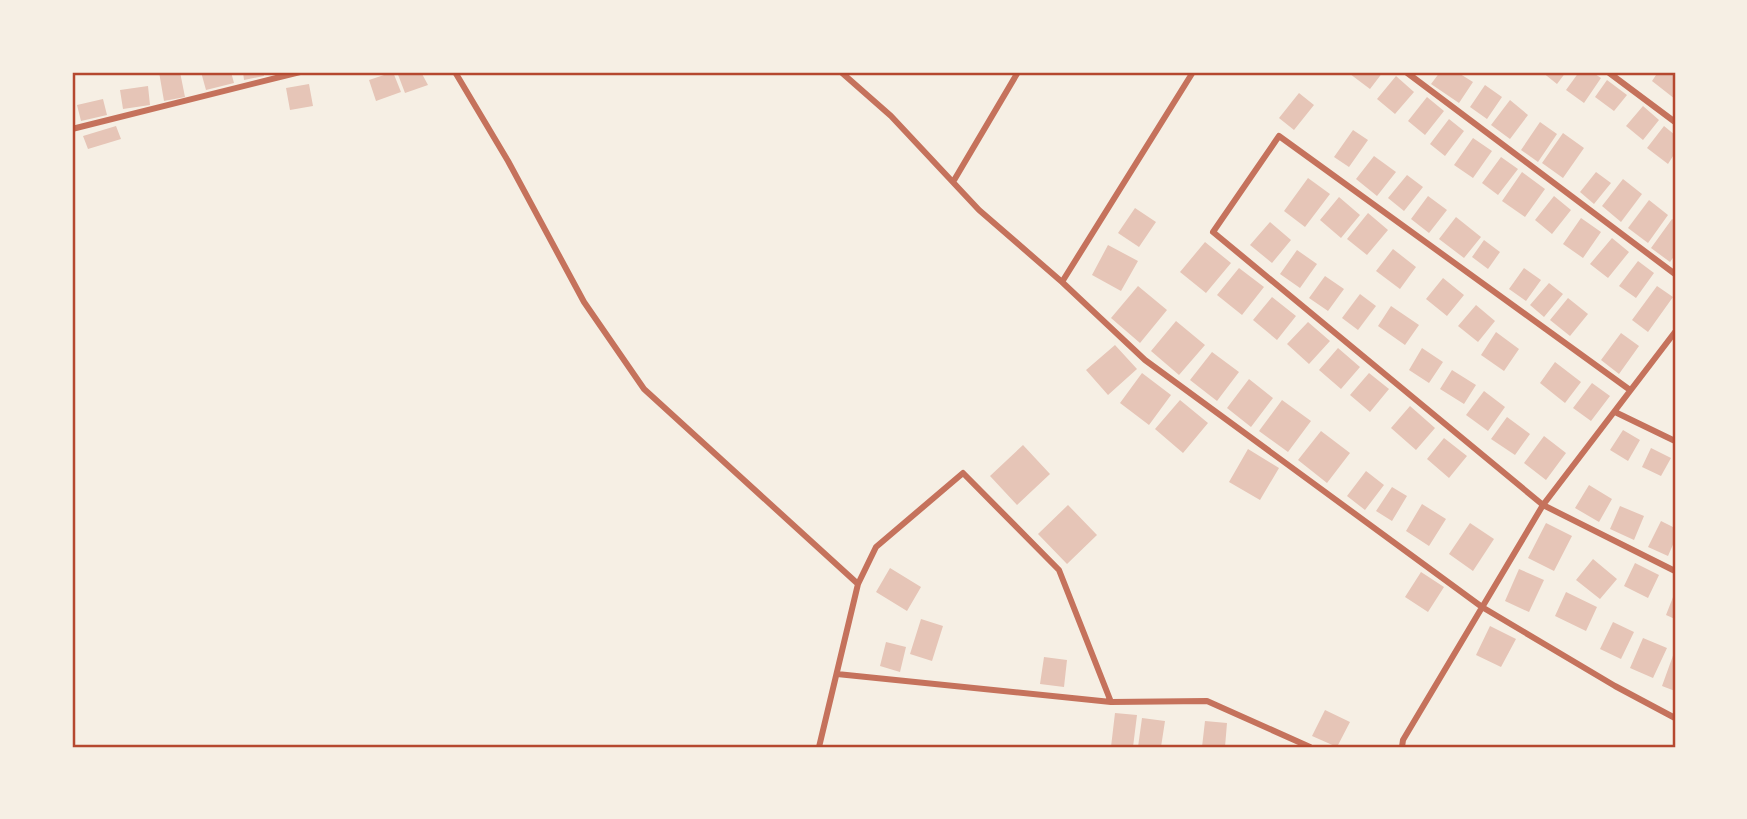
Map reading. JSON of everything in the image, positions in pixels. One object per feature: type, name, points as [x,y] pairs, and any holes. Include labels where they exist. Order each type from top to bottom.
[{"type":"street","points":[[72,129],[270,75],[300,72]]},
{"type":"street","points":[[455,72],[508,161],[584,302],[644,389],[858,584]]},
{"type":"street","points":[[841,72],[891,116],[979,211],[1062,282],[1145,360],[1482,607],[1675,718]]},
{"type":"street","points":[[953,182],[1018,72]]},
{"type":"street","points":[[1062,282],[1193,72]]},
{"type":"street","points":[[1406,72],[1675,274]]},
{"type":"street","points":[[1608,72],[1675,122]]},
{"type":"street","points":[[1629,390],[1279,136],[1213,232],[1543,505],[1675,572]]},
{"type":"street","points":[[1402,747],[1403,740],[1543,505],[1675,332]]},
{"type":"street","points":[[1615,412],[1675,440]]},
{"type":"street","points":[[819,747],[858,584],[876,547],[962,473],[1059,570],[1111,702]]},
{"type":"street","points":[[837,674],[1111,702],[1207,701],[1310,747]]},
{"type":"building","points":[[159,72],[180,72],[185,97],[164,101]]},
{"type":"building","points":[[201,72],[231,72],[234,83],[206,90]]},
{"type":"building","points":[[243,72],[263,72],[264,76],[244,80]]},
{"type":"building","points":[[393,72],[401,92],[376,101],[369,80]]},
{"type":"building","points":[[397,72],[421,72],[428,85],[405,93]]},
{"type":"building","points":[[1383,72],[1370,89],[1350,74]]},
{"type":"building","points":[[1440,72],[1457,72],[1473,82],[1459,103],[1431,84]]},
{"type":"building","points":[[1542,72],[1566,72],[1557,84]]},
{"type":"building","points":[[1579,72],[1592,72],[1601,78],[1584,103],[1566,90]]},
{"type":"building","points":[[1658,72],[1675,72],[1675,99],[1652,81]]},
{"type":"building","points":[[1396,76],[1414,92],[1395,114],[1377,99]]},
{"type":"building","points":[[1607,80],[1627,95],[1614,111],[1595,97]]},
{"type":"building","points":[[309,84],[313,106],[290,110],[286,88]]},
{"type":"building","points":[[1485,85],[1502,97],[1487,119],[1470,107]]},
{"type":"building","points":[[148,86],[150,105],[123,109],[120,90]]},
{"type":"building","points":[[1299,93],[1314,105],[1294,130],[1279,118]]},
{"type":"building","points":[[1427,97],[1444,111],[1425,135],[1408,121]]},
{"type":"building","points":[[103,99],[107,115],[81,121],[77,105]]},
{"type":"building","points":[[1510,100],[1528,115],[1510,139],[1491,125]]},
{"type":"building","points":[[1643,106],[1659,120],[1643,140],[1626,126]]},
{"type":"building","points":[[1449,119],[1464,131],[1445,156],[1430,144]]},
{"type":"building","points":[[1540,122],[1557,134],[1538,162],[1521,150]]},
{"type":"building","points":[[116,126],[121,139],[88,149],[83,136]]},
{"type":"building","points":[[1664,126],[1675,135],[1675,153],[1668,164],[1647,148]]},
{"type":"building","points":[[1353,130],[1368,140],[1349,167],[1334,157]]},
{"type":"building","points":[[1563,133],[1584,148],[1563,178],[1542,163]]},
{"type":"building","points":[[1473,138],[1492,151],[1473,178],[1454,165]]},
{"type":"building","points":[[1374,156],[1396,172],[1377,196],[1356,179]]},
{"type":"building","points":[[1501,157],[1518,169],[1498,195],[1482,183]]},
{"type":"building","points":[[1522,172],[1545,189],[1525,217],[1502,201]]},
{"type":"building","points":[[1596,172],[1611,183],[1594,204],[1580,192]]},
{"type":"building","points":[[1407,175],[1423,187],[1404,211],[1388,198]]},
{"type":"building","points":[[1308,178],[1330,194],[1305,227],[1284,211]]},
{"type":"building","points":[[1623,179],[1642,194],[1621,222],[1602,206]]},
{"type":"building","points":[[1428,196],[1447,210],[1429,233],[1411,219]]},
{"type":"building","points":[[1554,196],[1571,210],[1552,234],[1535,220]]},
{"type":"building","points":[[1339,197],[1360,215],[1341,238],[1320,220]]},
{"type":"building","points":[[1649,200],[1668,215],[1648,243],[1628,228]]},
{"type":"building","points":[[1135,208],[1156,222],[1139,247],[1118,233]]},
{"type":"building","points":[[1368,213],[1388,230],[1367,255],[1347,239]]},
{"type":"building","points":[[1456,217],[1481,237],[1464,258],[1439,239]]},
{"type":"building","points":[[1581,218],[1601,232],[1583,258],[1563,244]]},
{"type":"building","points":[[1672,219],[1675,221],[1675,255],[1670,262],[1651,248]]},
{"type":"building","points":[[1270,222],[1291,240],[1272,263],[1250,245]]},
{"type":"building","points":[[1612,238],[1629,252],[1608,278],[1590,264]]},
{"type":"building","points":[[1484,240],[1500,252],[1488,269],[1472,257]]},
{"type":"building","points":[[1205,242],[1231,263],[1206,293],[1180,272]]},
{"type":"building","points":[[1108,245],[1138,261],[1121,291],[1092,275]]},
{"type":"building","points":[[1393,249],[1416,267],[1400,289],[1376,271]]},
{"type":"building","points":[[1297,250],[1317,264],[1300,288],[1280,274]]},
{"type":"building","points":[[1638,261],[1654,273],[1636,298],[1619,286]]},
{"type":"building","points":[[1239,268],[1264,287],[1242,315],[1217,295]]},
{"type":"building","points":[[1524,268],[1541,280],[1526,301],[1509,289]]},
{"type":"building","points":[[1325,276],[1344,289],[1328,311],[1309,298]]},
{"type":"building","points":[[1443,278],[1464,295],[1447,316],[1426,299]]},
{"type":"building","points":[[1549,283],[1563,294],[1544,317],[1530,305]]},
{"type":"building","points":[[1138,286],[1167,310],[1140,343],[1111,318]]},
{"type":"building","points":[[1657,286],[1673,297],[1648,332],[1632,320]]},
{"type":"building","points":[[1360,294],[1376,306],[1358,330],[1342,318]]},
{"type":"building","points":[[1272,297],[1296,316],[1277,340],[1253,320]]},
{"type":"building","points":[[1568,298],[1588,314],[1570,336],[1550,320]]},
{"type":"building","points":[[1476,305],[1495,321],[1478,342],[1458,326]]},
{"type":"building","points":[[1391,306],[1419,325],[1405,345],[1378,326]]},
{"type":"building","points":[[1176,321],[1205,345],[1179,375],[1151,351]]},
{"type":"building","points":[[1308,322],[1330,341],[1309,364],[1287,344]]},
{"type":"building","points":[[1496,332],[1519,349],[1504,371],[1481,355]]},
{"type":"building","points":[[1621,333],[1639,346],[1619,374],[1601,360]]},
{"type":"building","points":[[1115,345],[1137,369],[1108,395],[1086,370]]},
{"type":"building","points":[[1338,348],[1360,367],[1341,389],[1319,370]]},
{"type":"building","points":[[1422,348],[1443,362],[1429,383],[1409,370]]},
{"type":"building","points":[[1212,352],[1239,372],[1217,401],[1190,380]]},
{"type":"building","points":[[1555,362],[1581,382],[1565,403],[1540,383]]},
{"type":"building","points":[[1452,370],[1476,385],[1464,404],[1440,389]]},
{"type":"building","points":[[1142,373],[1171,395],[1149,425],[1120,403]]},
{"type":"building","points":[[1369,373],[1389,389],[1370,412],[1350,395]]},
{"type":"building","points":[[1249,379],[1273,398],[1251,427],[1227,408]]},
{"type":"building","points":[[1592,383],[1610,396],[1591,421],[1573,408]]},
{"type":"building","points":[[1484,391],[1505,407],[1488,431],[1466,415]]},
{"type":"building","points":[[1180,400],[1208,423],[1183,453],[1155,429]]},
{"type":"building","points":[[1282,400],[1311,421],[1288,452],[1259,431]]},
{"type":"building","points":[[1410,406],[1435,428],[1416,450],[1391,428]]},
{"type":"building","points":[[1507,417],[1530,434],[1515,455],[1491,439]]},
{"type":"building","points":[[1623,430],[1640,440],[1628,461],[1610,450]]},
{"type":"building","points":[[1321,431],[1350,453],[1327,483],[1298,460]]},
{"type":"building","points":[[1544,436],[1566,453],[1546,480],[1524,463]]},
{"type":"building","points":[[1444,438],[1467,456],[1449,478],[1427,459]]},
{"type":"building","points":[[1023,445],[1050,474],[1017,505],[990,476]]},
{"type":"building","points":[[1651,448],[1671,458],[1661,476],[1642,467]]},
{"type":"building","points":[[1248,449],[1279,468],[1260,500],[1229,482]]},
{"type":"building","points":[[1366,471],[1384,485],[1365,510],[1347,496]]},
{"type":"building","points":[[1589,485],[1612,499],[1599,522],[1575,508]]},
{"type":"building","points":[[1392,487],[1407,496],[1392,521],[1376,511]]},
{"type":"building","points":[[1422,504],[1446,519],[1429,546],[1406,531]]},
{"type":"building","points":[[1068,505],[1097,535],[1067,564],[1038,534]]},
{"type":"building","points":[[1620,506],[1644,516],[1634,540],[1610,529]]},
{"type":"building","points":[[1661,521],[1675,528],[1675,540],[1668,556],[1648,547]]},
{"type":"building","points":[[1470,523],[1494,539],[1473,571],[1449,554]]},
{"type":"building","points":[[1546,523],[1572,536],[1554,571],[1528,558]]},
{"type":"building","points":[[1593,559],[1617,579],[1600,599],[1576,580]]},
{"type":"building","points":[[1635,563],[1659,575],[1648,598],[1624,586]]},
{"type":"building","points":[[890,568],[921,587],[907,611],[876,592]]},
{"type":"building","points":[[1519,569],[1544,580],[1529,612],[1505,601]]},
{"type":"building","points":[[1421,572],[1444,587],[1428,612],[1405,597]]},
{"type":"building","points":[[1566,592],[1597,607],[1586,631],[1555,616]]},
{"type":"building","points":[[1675,592],[1675,619],[1666,615]]},
{"type":"building","points":[[921,619],[943,626],[932,661],[910,654]]},
{"type":"building","points":[[1613,622],[1634,632],[1621,659],[1600,649]]},
{"type":"building","points":[[1490,626],[1516,639],[1501,667],[1476,655]]},
{"type":"building","points":[[1643,638],[1667,648],[1653,678],[1630,668]]},
{"type":"building","points":[[886,642],[906,647],[900,672],[880,666]]},
{"type":"building","points":[[1675,650],[1675,691],[1662,686]]},
{"type":"building","points":[[1044,657],[1067,660],[1064,687],[1040,684]]},
{"type":"building","points":[[1325,710],[1350,722],[1337,747],[1312,736]]},
{"type":"building","points":[[1115,713],[1137,715],[1133,747],[1111,747]]},
{"type":"building","points":[[1142,718],[1165,721],[1161,747],[1138,747]]},
{"type":"building","points":[[1205,721],[1227,723],[1225,747],[1202,747]]}]
